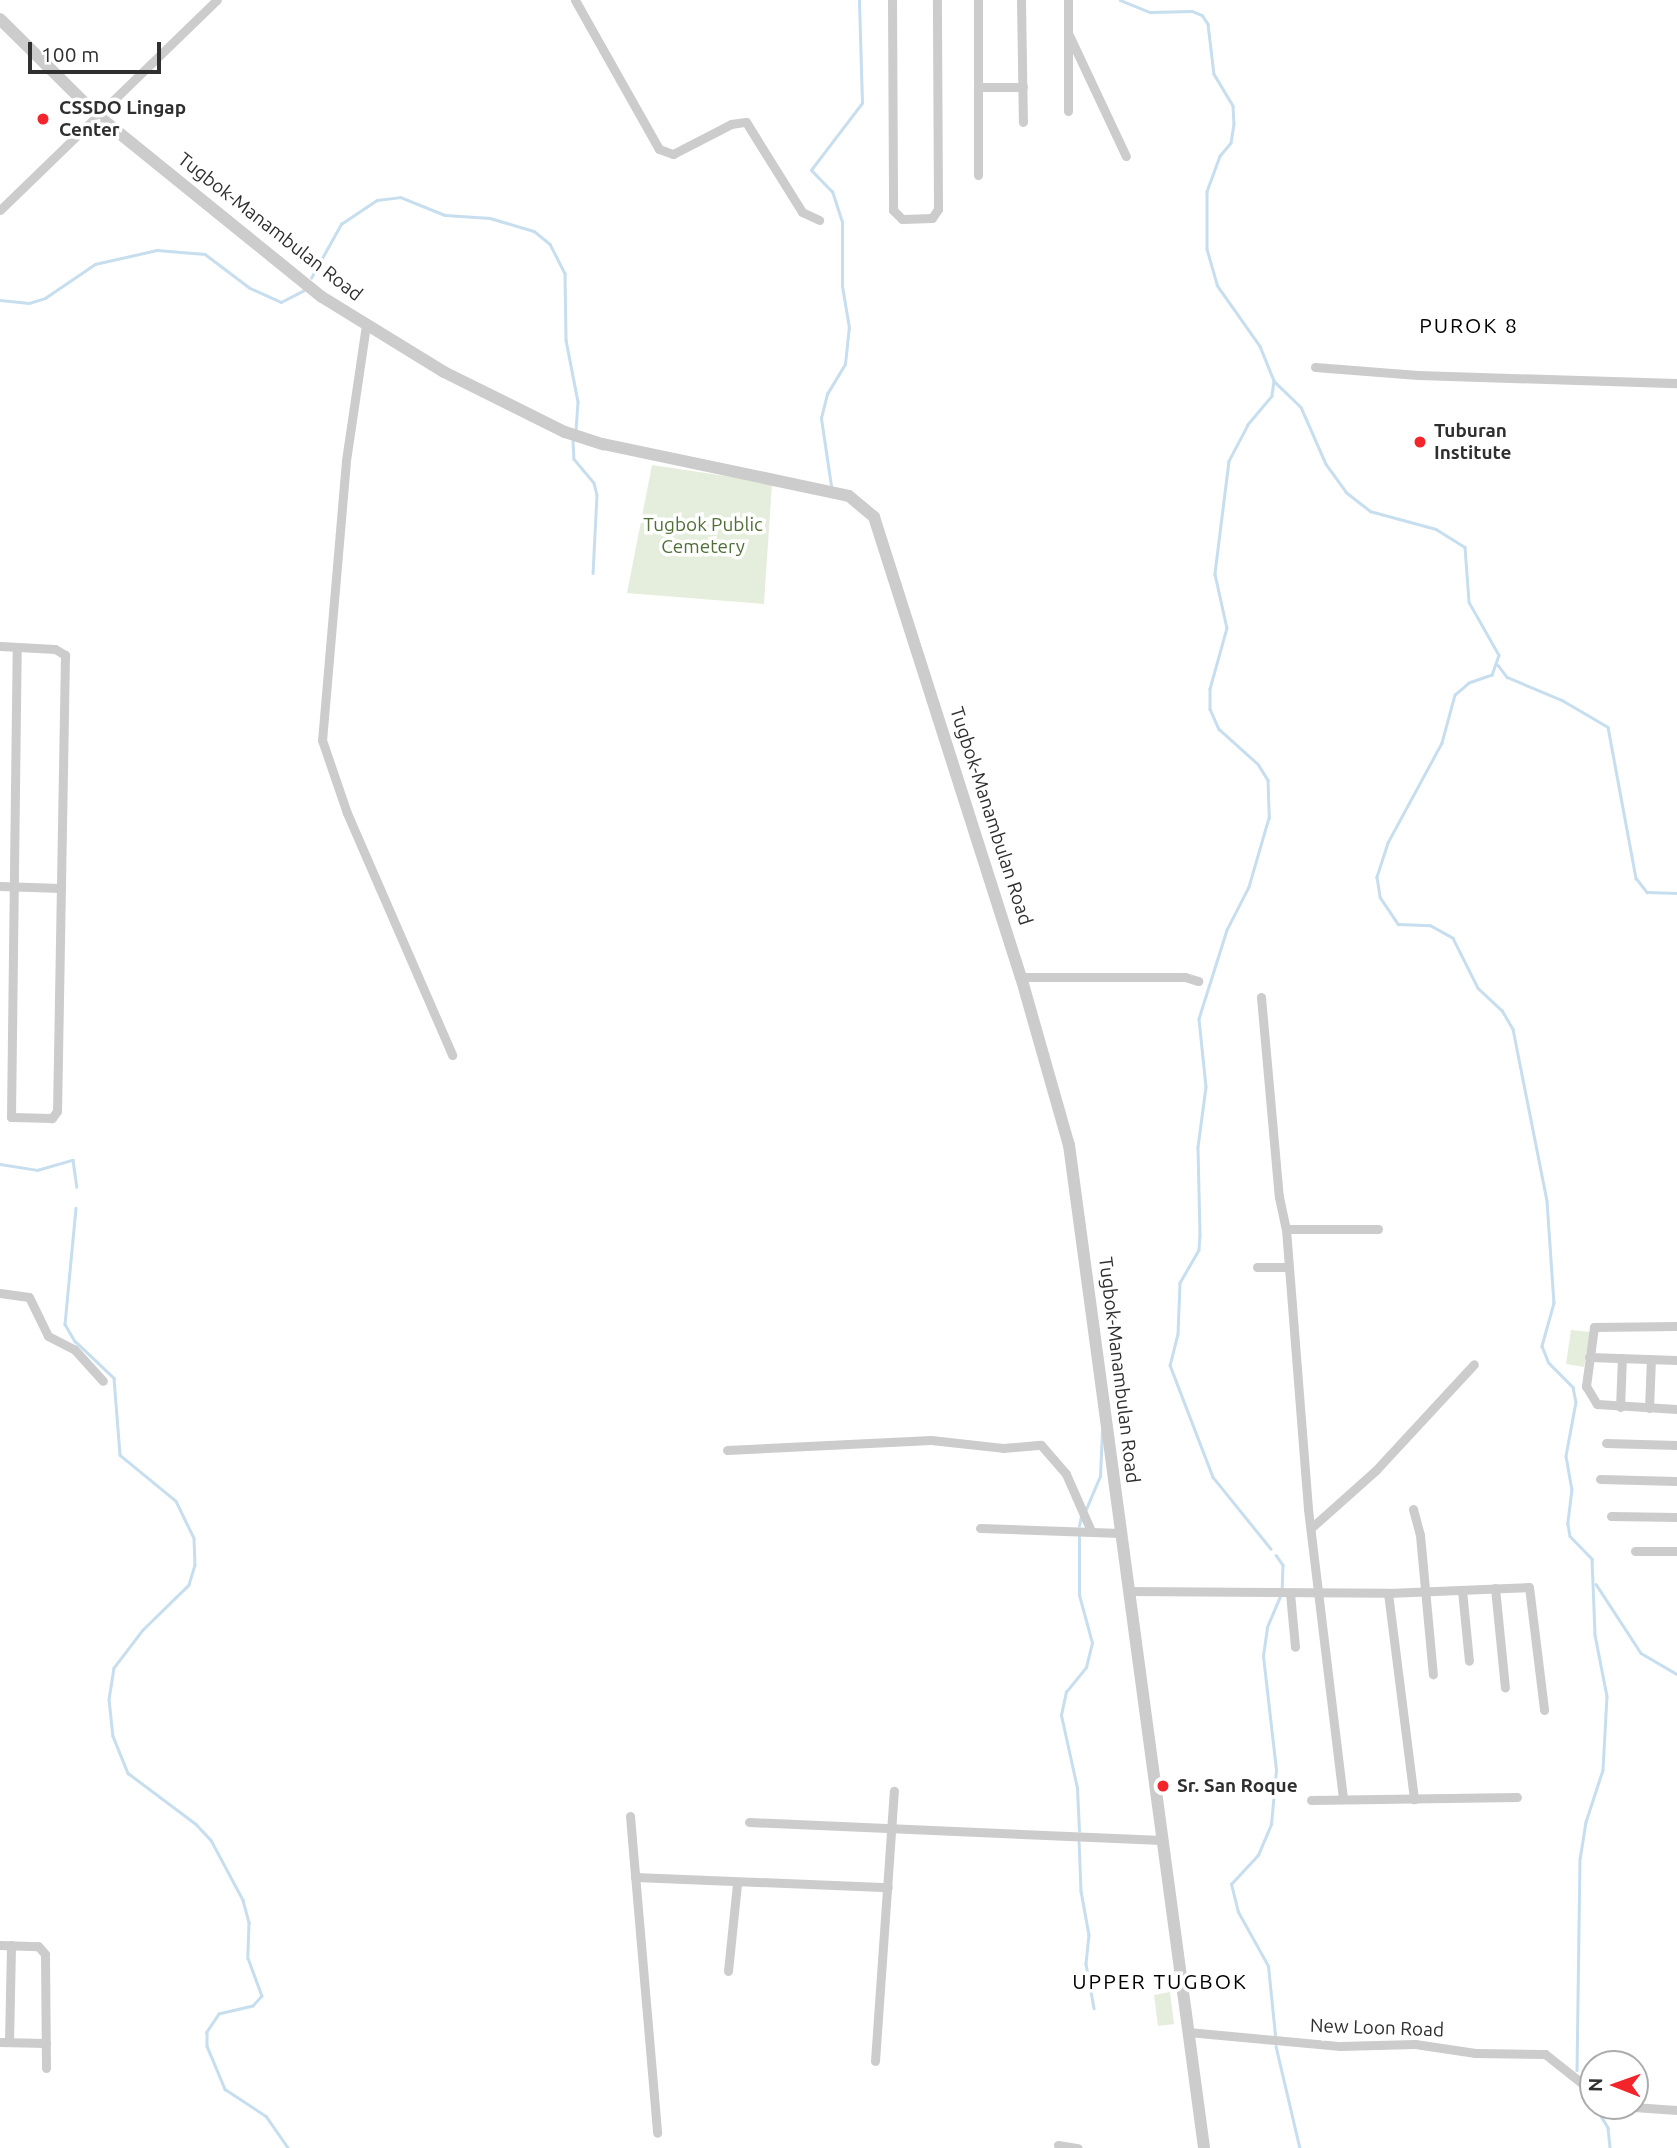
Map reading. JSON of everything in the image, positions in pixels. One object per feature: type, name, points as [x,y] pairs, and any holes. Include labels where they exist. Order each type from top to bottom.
[{"type":"street","points":[[0,211],[217,0]]},
{"type":"street","points":[[575,0],[659,149],[673,154],[731,124],[746,122],[802,212],[819,220]]},
{"type":"street","points":[[892,0],[893,210],[902,219],[932,218],[938,209],[937,0]]},
{"type":"street","points":[[978,0],[978,175]]},
{"type":"street","points":[[1021,0],[1023,122]]},
{"type":"street","points":[[1068,0],[1068,111]]},
{"type":"street","name":"Tugbok-Manambulan Road","points":[[0,19],[97,115],[322,297],[503,404],[565,432],[603,444],[849,496],[867,506],[880,531],[1021,977],[1069,1145],[1204,2148]]},
{"type":"street","points":[[1068,33],[1126,156]]},
{"type":"street","points":[[978,87],[1023,87]]},
{"type":"street","points":[[366,325],[345,474],[322,740],[347,813],[452,1055]]},
{"type":"street","points":[[1315,367],[1418,375],[1677,383]]},
{"type":"street","points":[[0,646],[55,649],[65,656],[57,1111],[49,1118],[11,1117],[17,647]]},
{"type":"street","points":[[0,886],[61,888]]},
{"type":"street","points":[[1021,977],[1185,977],[1198,981]]},
{"type":"street","points":[[1261,997],[1279,1197],[1286,1229],[1311,1528],[1321,1593],[1343,1799]]},
{"type":"street","points":[[1286,1229],[1378,1229]]},
{"type":"street","points":[[1257,1267],[1288,1267]]},
{"type":"street","points":[[0,1293],[29,1297],[48,1336],[74,1349],[103,1381]]},
{"type":"street","points":[[1677,1326],[1594,1326],[1589,1357],[1589,1397],[1597,1404],[1677,1409]]},
{"type":"street","points":[[1589,1357],[1677,1360]]},
{"type":"street","points":[[1620,1407],[1622,1358]]},
{"type":"street","points":[[1649,1408],[1651,1359]]},
{"type":"street","points":[[1311,1528],[1366,1480],[1474,1364]]},
{"type":"street","points":[[727,1450],[931,1440],[1003,1448],[1041,1445],[1066,1474],[1091,1531]]},
{"type":"street","points":[[1606,1443],[1677,1445]]},
{"type":"street","points":[[1600,1479],[1677,1481]]},
{"type":"street","points":[[1413,1509],[1420,1535],[1433,1674]]},
{"type":"street","points":[[1611,1516],[1677,1517]]},
{"type":"street","points":[[981,1528],[1120,1533]]},
{"type":"street","points":[[1635,1551],[1677,1551]]},
{"type":"street","points":[[1128,1591],[1321,1593],[1530,1587],[1544,1710]]},
{"type":"street","points":[[1495,1588],[1505,1688]]},
{"type":"street","points":[[1462,1590],[1469,1661]]},
{"type":"street","points":[[1388,1592],[1414,1799]]},
{"type":"street","points":[[1290,1593],[1295,1647]]},
{"type":"street","points":[[875,2061],[894,1791]]},
{"type":"street","points":[[1311,1800],[1517,1797]]},
{"type":"street","points":[[630,1816],[657,2133]]},
{"type":"street","points":[[749,1822],[1162,1840]]},
{"type":"street","points":[[635,1877],[737,1884],[888,1887]]},
{"type":"street","points":[[728,1971],[737,1884]]},
{"type":"street","points":[[0,1945],[38,1946],[45,1954],[46,2068]]},
{"type":"street","points":[[11,1945],[4,2042],[46,2043]]},
{"type":"street","name":"New Loon Road","points":[[1188,2032],[1340,2046],[1415,2044],[1475,2053],[1545,2054],[1579,2081]]},
{"type":"street","points":[[1649,2108],[1677,2110]]},
{"type":"street","points":[[1058,2145],[1078,2148]]},
{"type":"green space","name":"Tugbok Public Cemetery","points":[[652,465],[772,483],[764,604],[627,593]]},
{"type":"green space","points":[[1571,1330],[1590,1332],[1584,1367],[1566,1364]]},
{"type":"green space","points":[[1170,1992],[1174,2024],[1158,2026],[1154,1995]]},
{"type":"waterway","points":[[831,486],[821,418],[827,394],[845,364],[849,328],[842,286],[842,222],[832,192],[811,170],[862,103],[859,0]]},
{"type":"waterway","points":[[1120,0],[1150,12],[1192,11],[1202,15],[1208,24],[1214,74],[1233,106],[1234,124],[1231,143],[1220,156],[1207,192],[1207,249],[1217,285],[1260,346],[1274,381],[1272,396],[1248,425],[1229,461],[1215,574],[1227,628],[1210,689],[1210,709],[1219,729],[1258,764],[1268,780],[1269,818],[1249,887],[1227,930],[1199,1019],[1206,1087],[1198,1147],[1199,1250],[1180,1283],[1178,1334],[1170,1365],[1213,1477],[1271,1549]]},
{"type":"waterway","points":[[311,278],[341,224],[377,200],[400,197],[445,215],[490,218],[534,231],[550,244],[565,273],[566,340],[578,402],[576,428]]},
{"type":"waterway","points":[[0,300],[29,303],[45,298],[95,264],[157,250],[205,254],[250,288],[281,302],[303,291]]},
{"type":"waterway","points":[[1274,381],[1301,407],[1326,464],[1346,492],[1370,511],[1436,529],[1465,547],[1469,602],[1499,655],[1492,675],[1469,683],[1455,695],[1442,743],[1388,843],[1377,877],[1380,897],[1398,924],[1430,925],[1453,938],[1478,988],[1502,1010],[1513,1029],[1547,1201],[1554,1303],[1542,1346],[1549,1363],[1573,1387],[1576,1402],[1566,1456],[1572,1489],[1568,1524],[1570,1536],[1592,1559],[1595,1635],[1607,1696],[1603,1770],[1586,1822],[1580,1858],[1577,2070]]},
{"type":"waterway","points":[[573,441],[574,459],[594,483],[597,495],[593,573]]},
{"type":"waterway","points":[[1498,665],[1507,677],[1562,700],[1608,727],[1636,878],[1647,892],[1677,893]]},
{"type":"waterway","points":[[0,1164],[37,1170],[73,1160],[77,1187]]},
{"type":"waterway","points":[[76,1208],[65,1324],[75,1341],[114,1378],[120,1455],[176,1501],[194,1538],[195,1565],[189,1585],[143,1630],[114,1668],[109,1699],[113,1736],[128,1773],[196,1824],[211,1840],[243,1900],[249,1923],[248,1958],[262,1996],[253,2006],[219,2014],[207,2032],[207,2046],[225,2089],[266,2116],[288,2148]]},
{"type":"waterway","points":[[1086,1509],[1100,1476],[1102,1431]]},
{"type":"waterway","points":[[1079,1526],[1081,1516]]},
{"type":"waterway","points":[[1079,1536],[1079,1595],[1092,1643],[1086,1667],[1066,1692],[1061,1715],[1077,1788],[1079,1831]]},
{"type":"waterway","points":[[1276,1555],[1283,1565],[1282,1588]]},
{"type":"waterway","points":[[1596,1584],[1641,1653],[1677,1674]]},
{"type":"waterway","points":[[1275,2035],[1268,1966],[1238,1912],[1231,1884],[1258,1855],[1271,1824],[1276,1770],[1263,1656],[1267,1627],[1280,1596]]},
{"type":"waterway","points":[[1079,1839],[1081,1891],[1089,1935],[1086,1964],[1094,2008]]},
{"type":"waterway","points":[[1276,2046],[1300,2148]]},
{"type":"waterway","points":[[1603,2120],[1608,2128],[1610,2148]]},
{"type":"place","name":"CSSDO Lingap Center","points":[[43,119]]},
{"type":"place","name":"Tuburan Institute","points":[[1420,442]]},
{"type":"place","name":"Sr. San Roque","points":[[1163,1786]]},
{"type":"district","name":"PUROK 8","points":[[1469,325]]},
{"type":"district","name":"UPPER TUGBOK","points":[[1160,1981]]}]
